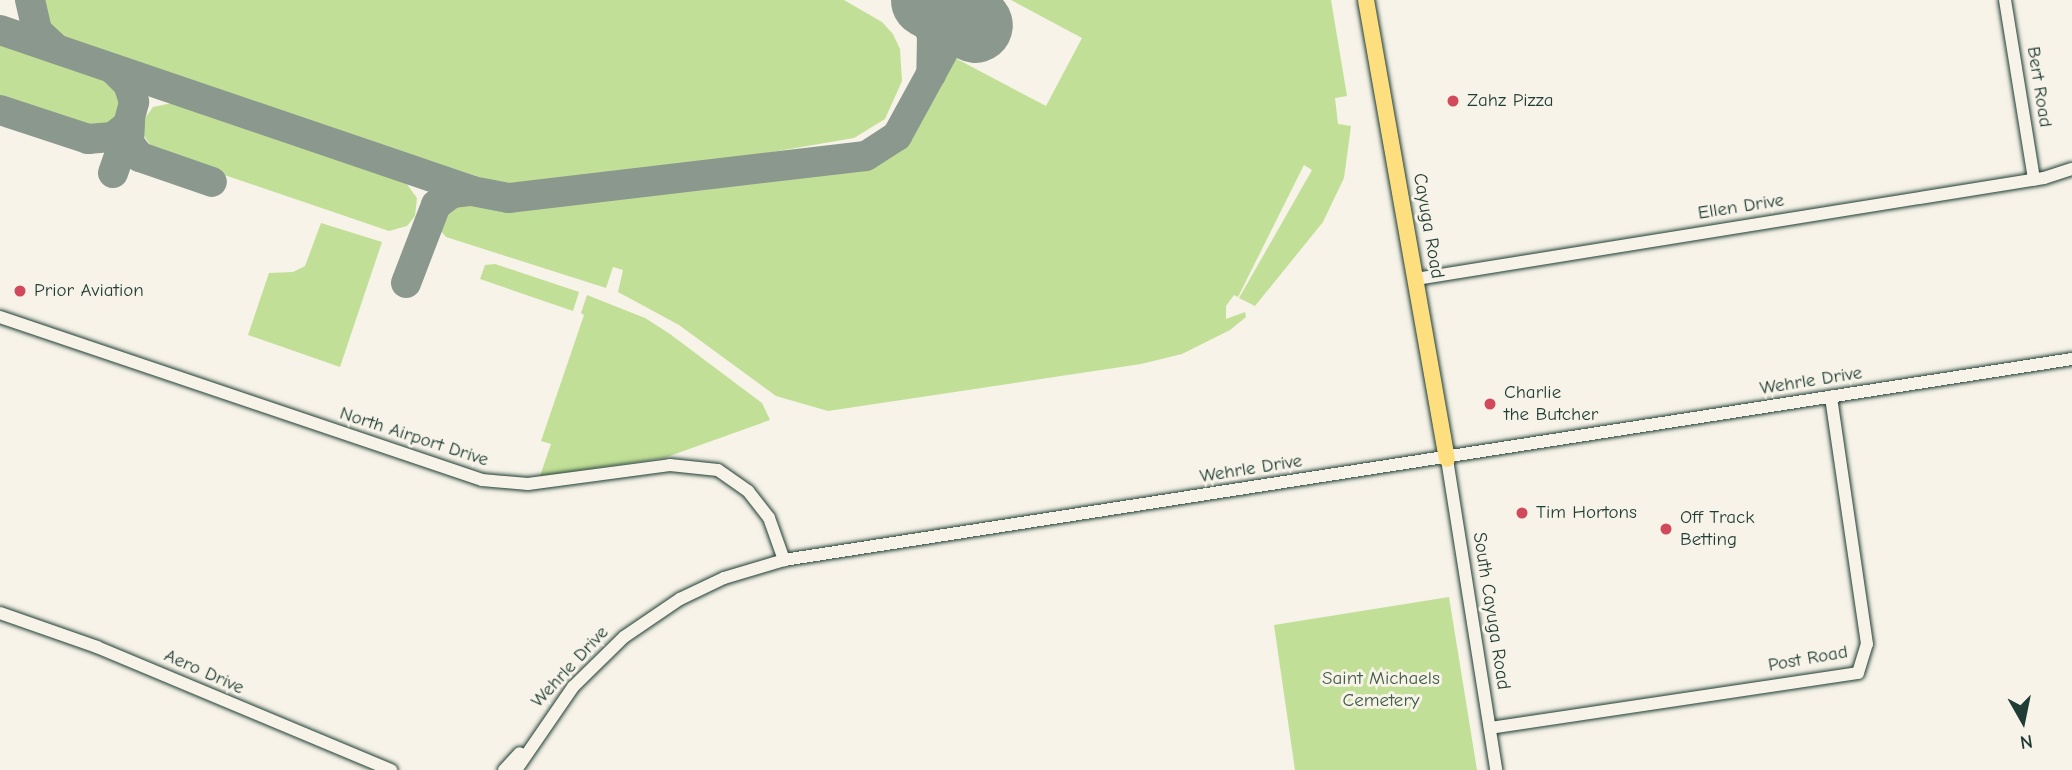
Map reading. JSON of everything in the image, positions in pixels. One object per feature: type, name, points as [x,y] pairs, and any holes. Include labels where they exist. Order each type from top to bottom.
[{"type":"main road","name":"Cayuga Road","points":[[1366,0],[1447,459]]},
{"type":"street","name":"Bert Road","points":[[2006,0],[2034,180]]},
{"type":"street","name":"Ellen Drive","points":[[1416,279],[2034,180],[2072,169]]},
{"type":"street","name":"North Airport Drive","points":[[0,317],[482,480],[528,484],[670,465],[718,470],[748,491],[769,518],[784,560]]},
{"type":"street","name":"Wehrle Drive","points":[[516,770],[534,737],[573,687],[624,636],[680,599],[724,578],[784,560],[1447,459],[2072,359]]},
{"type":"street","name":"Post Road","points":[[1490,729],[1858,673],[1867,644],[1831,397]]},
{"type":"street","name":"South Cayuga Road","points":[[1447,459],[1496,770]]},
{"type":"street","name":"Aero Drive","points":[[0,613],[97,647],[391,770]]},
{"type":"street","points":[[504,770],[534,737]]},
{"type":"green space","points":[[44,0],[844,0],[882,22],[893,34],[900,49],[902,81],[885,119],[854,138],[714,162],[500,184],[55,36],[48,26]]},
{"type":"green space","points":[[1011,0],[1331,0],[1347,96],[1335,98],[1338,124],[1351,126],[1344,178],[1323,222],[1255,306],[1239,298],[1312,170],[1304,165],[1238,297],[1234,295],[1226,306],[1226,319],[1245,312],[1246,317],[1230,330],[1182,354],[1141,364],[828,411],[776,396],[679,325],[618,292],[623,270],[613,267],[606,288],[446,237],[439,229],[446,211],[461,204],[524,210],[873,167],[900,151],[914,134],[955,58],[1046,106],[1082,38]]},
{"type":"green space","points":[[0,44],[107,80],[121,100],[117,118],[107,126],[90,129],[0,98]]},
{"type":"green space","points":[[172,103],[406,183],[417,198],[415,216],[407,226],[389,231],[154,151],[143,134],[143,121],[153,107]]},
{"type":"green space","points":[[321,223],[382,242],[340,367],[248,335],[269,273],[293,272],[305,266]]},
{"type":"green space","points":[[495,264],[579,292],[573,311],[480,279],[485,265]]},
{"type":"green space","points":[[587,295],[645,318],[670,334],[762,403],[770,420],[664,458],[540,476],[551,444],[541,441],[584,315],[581,313]]},
{"type":"green space","name":"Saint Michaels Cemetery","points":[[1449,597],[1477,770],[1295,770],[1274,625]]},
{"type":"taxiway","points":[[30,0],[37,31],[56,49]]},
{"type":"taxiway","points":[[915,0],[932,35],[931,74]]},
{"type":"taxiway","points":[[0,30],[472,191],[508,198],[866,156],[897,136],[943,52]]},
{"type":"taxiway","points":[[0,110],[88,139],[113,137],[128,125],[134,102],[128,84],[113,69]]},
{"type":"taxiway","points":[[130,123],[129,143],[140,157],[212,182]]},
{"type":"taxiway","points":[[113,173],[129,127]]},
{"type":"taxiway","points":[[406,283],[436,205],[452,193],[472,191]]},
{"type":"runway","points":[[928,0],[975,25]]},
{"type":"place","name":"Zahz Pizza","points":[[1453,101]]},
{"type":"place","name":"Prior Aviation","points":[[20,291]]},
{"type":"place","name":"Charlie the Butcher","points":[[1490,404]]},
{"type":"place","name":"Tim Hortons","points":[[1522,513]]},
{"type":"place","name":"Off Track Betting","points":[[1666,529]]}]
